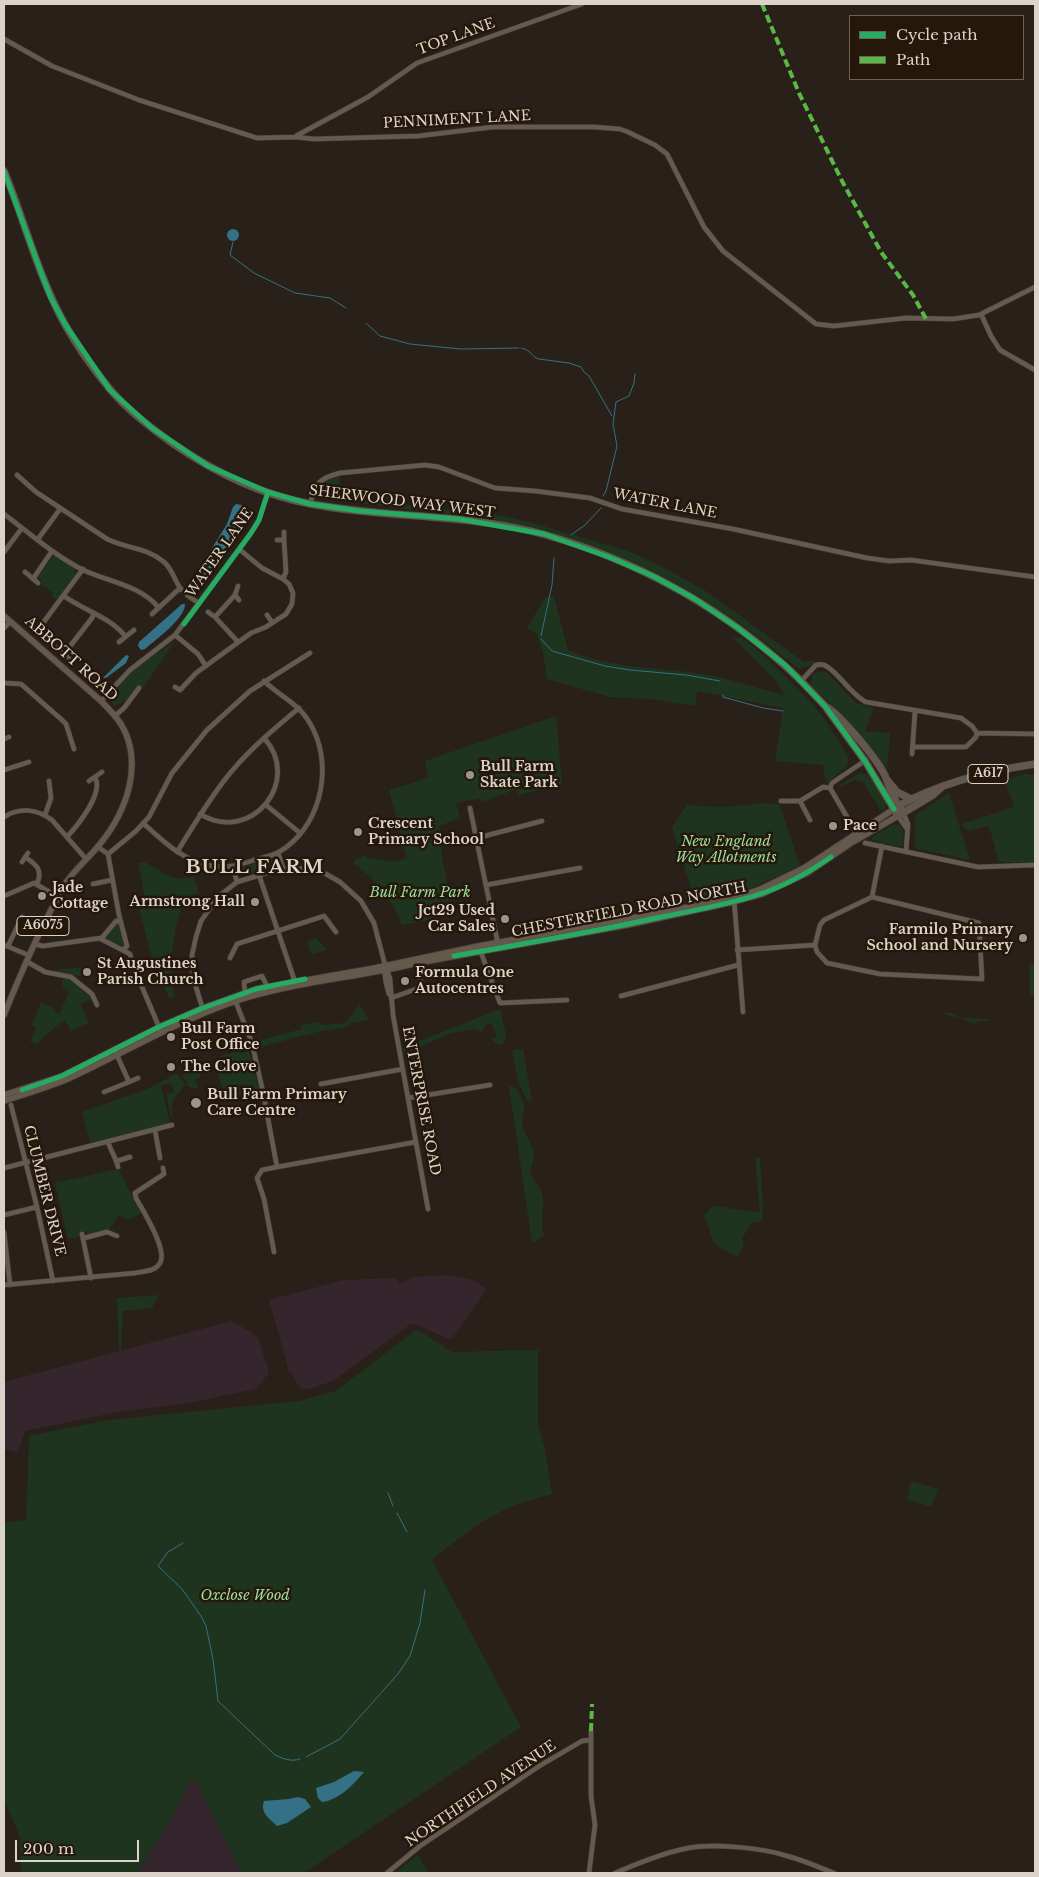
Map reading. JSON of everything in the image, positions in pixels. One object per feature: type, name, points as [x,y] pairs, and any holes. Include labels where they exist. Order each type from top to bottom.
[{"type":"highway","name":"SHERWOOD WAY WEST","points":[[4,171],[51,298],[73,337],[110,390],[152,428],[191,456],[228,476],[268,492],[310,504],[360,511],[460,518],[544,534],[609,557],[653,576],[695,599],[738,628],[785,665],[825,706],[898,811]]},
{"type":"highway","name":"SHERWOOD WAY WEST","points":[[825,706],[832,710],[871,756],[886,778],[898,811]]},
{"type":"highway","name":"A617","points":[[942,786],[1035,764]]},
{"type":"highway","points":[[886,778],[897,792],[911,799]]},
{"type":"highway","name":"CHESTERFIELD ROAD NORTH","points":[[898,811],[933,796],[942,786]]},
{"type":"highway","name":"CHESTERFIELD ROAD NORTH","points":[[898,811],[911,799],[942,786]]},
{"type":"main road","name":"ABBOTT ROAD","points":[[4,616],[101,700],[115,716],[126,736],[132,753],[131,780],[116,820],[98,847],[67,881],[27,958],[4,1015]]},
{"type":"main road","name":"CHESTERFIELD ROAD NORTH","points":[[385,969],[480,948],[762,894],[807,873],[858,836],[898,811]]},
{"type":"main road","name":"CHESTERFIELD ROAD NORTH","points":[[4,1095],[62,1076],[159,1030],[235,999],[295,984],[417,963],[480,948]]},
{"type":"main road","name":"CHESTERFIELD ROAD NORTH","points":[[235,999],[245,993],[267,986],[295,984]]},
{"type":"main road","name":"CHESTERFIELD ROAD NORTH","points":[[4,1101],[71,1077],[115,1052]]},
{"type":"street","name":"TOP LANE","points":[[295,137],[368,97],[417,63],[582,4]]},
{"type":"street","name":"PENNIMENT LANE","points":[[4,39],[52,66],[164,108],[257,138],[295,137],[314,139],[364,136],[418,136],[493,127],[594,127],[620,129],[655,145],[667,154],[704,227],[724,251],[816,324],[834,326],[906,318],[953,319],[981,314],[1035,288]]},
{"type":"street","points":[[981,314],[1000,350],[1035,370]]},
{"type":"street","name":"WATER LANE","points":[[310,504],[317,484],[328,476],[340,473],[425,465],[439,467],[495,488],[590,498],[622,509],[717,526],[867,558],[889,561],[910,560],[1002,574],[1035,576]]},
{"type":"street","points":[[17,475],[36,492],[60,509],[117,544],[155,555],[170,567],[180,588],[199,603]]},
{"type":"street","name":"WATER LANE","points":[[101,700],[130,670],[175,635],[259,520],[268,492]]},
{"type":"street","points":[[38,539],[60,509]]},
{"type":"street","points":[[4,514],[52,551],[82,569],[142,592],[152,599],[159,608]]},
{"type":"street","points":[[4,552],[22,528]]},
{"type":"street","points":[[283,579],[286,572],[284,532]]},
{"type":"street","points":[[277,540],[284,540]]},
{"type":"street","points":[[182,696],[178,688],[238,642],[286,614],[292,604],[292,589],[283,579],[262,568],[239,549]]},
{"type":"street","points":[[33,579],[52,551]]},
{"type":"street","points":[[37,631],[82,569]]},
{"type":"street","points":[[25,572],[38,583]]},
{"type":"street","points":[[215,617],[235,595],[238,586]]},
{"type":"street","points":[[152,614],[180,588]]},
{"type":"street","points":[[235,595],[239,600]]},
{"type":"street","points":[[64,596],[110,622],[125,636]]},
{"type":"street","points":[[208,612],[238,642]]},
{"type":"street","points":[[64,654],[94,613]]},
{"type":"street","points":[[267,615],[272,622]]},
{"type":"street","points":[[4,628],[10,622]]},
{"type":"street","points":[[30,627],[43,637]]},
{"type":"street","points":[[119,642],[134,630]]},
{"type":"street","points":[[175,635],[198,654],[206,666]]},
{"type":"street","points":[[57,648],[70,659]]},
{"type":"street","points":[[108,854],[149,817],[172,773],[195,743],[235,702],[264,680],[310,653]]},
{"type":"street","points":[[800,681],[816,666],[824,665],[859,699],[915,712],[961,718],[970,724],[977,733]]},
{"type":"street","points":[[143,823],[176,852],[196,862],[213,866],[233,867],[278,852],[290,844],[300,833],[317,806],[323,771],[322,758],[310,725],[298,708],[264,680]]},
{"type":"street","points":[[4,683],[21,684],[62,720],[66,724],[74,748]]},
{"type":"street","points":[[115,716],[124,708],[139,688]]},
{"type":"street","points":[[176,852],[200,814],[230,773],[264,738],[298,708]]},
{"type":"street","points":[[912,754],[915,712]]},
{"type":"street","points":[[913,747],[966,747],[976,737],[977,733]]},
{"type":"street","points":[[977,733],[1035,734]]},
{"type":"street","points":[[200,814],[214,820],[236,822],[255,815],[266,805],[274,792],[278,772],[273,749],[264,738]]},
{"type":"street","points":[[830,788],[832,783],[871,756]]},
{"type":"street","points":[[4,770],[28,762]]},
{"type":"street","points":[[89,781],[102,772]]},
{"type":"street","points":[[67,837],[90,806],[97,786],[95,777]]},
{"type":"street","points":[[45,816],[51,798],[49,781]]},
{"type":"street","points":[[781,801],[800,801],[823,787],[830,788]]},
{"type":"street","points":[[830,788],[858,836]]},
{"type":"street","points":[[800,801],[810,820]]},
{"type":"street","points":[[266,805],[300,833]]},
{"type":"street","points":[[470,808],[478,838],[498,945]]},
{"type":"street","points":[[4,817],[16,811],[28,810],[45,816],[86,859]]},
{"type":"street","points":[[898,811],[908,824],[906,851]]},
{"type":"street","points":[[478,838],[542,821]]},
{"type":"street","points":[[865,843],[978,867],[1035,865]]},
{"type":"street","points":[[872,896],[882,846]]},
{"type":"street","points":[[98,847],[108,854],[127,946],[123,950]]},
{"type":"street","points":[[278,852],[283,868]]},
{"type":"street","points":[[25,857],[39,868],[40,876],[37,884]]},
{"type":"street","points":[[204,1011],[193,977],[192,955],[196,937],[209,908],[218,897],[237,882],[233,867]]},
{"type":"street","name":"ENTERPRISE ROAD","points":[[237,882],[283,868],[312,869],[340,882],[361,902],[374,923],[391,986],[391,998],[428,1208]]},
{"type":"street","points":[[486,886],[580,868]]},
{"type":"street","points":[[259,875],[295,984]]},
{"type":"street","points":[[93,884],[112,880]]},
{"type":"street","points":[[4,896],[34,883],[58,897]]},
{"type":"street","points":[[872,896],[979,924],[982,979],[871,972],[823,961],[815,945],[820,925],[824,920],[872,896]]},
{"type":"street","points":[[734,900],[743,1012]]},
{"type":"street","points":[[230,958],[238,944],[324,916],[336,932]]},
{"type":"street","points":[[22,917],[6,945],[45,972],[71,976],[92,994],[97,1005]]},
{"type":"street","points":[[101,938],[116,921],[121,922]]},
{"type":"street","points":[[34,944],[43,946],[101,938],[130,954],[159,1030]]},
{"type":"street","points":[[737,950],[815,945]]},
{"type":"street","points":[[480,948],[500,1003],[567,1000]]},
{"type":"street","points":[[391,998],[422,987],[417,963]]},
{"type":"street","points":[[621,996],[738,965]]},
{"type":"street","points":[[245,993],[244,982],[262,976],[267,986]]},
{"type":"street","points":[[235,999],[252,1043],[277,1168]]},
{"type":"street","points":[[115,1052],[129,1082]]},
{"type":"street","points":[[322,1084],[403,1069]]},
{"type":"street","points":[[104,1092],[138,1078]]},
{"type":"street","points":[[408,1098],[490,1085]]},
{"type":"street","name":"CLUMBER DRIVE","points":[[11,1106],[37,1207],[53,1281]]},
{"type":"street","points":[[4,1168],[172,1125]]},
{"type":"street","points":[[155,1130],[160,1158]]},
{"type":"street","points":[[108,1142],[118,1167]]},
{"type":"street","points":[[274,1252],[258,1178],[262,1170],[416,1142]]},
{"type":"street","points":[[117,1161],[130,1157]]},
{"type":"street","points":[[4,1285],[91,1278],[152,1270],[160,1262],[162,1250],[135,1193],[164,1174],[163,1168]]},
{"type":"street","points":[[4,1215],[37,1207]]},
{"type":"street","points":[[4,1232],[10,1285]]},
{"type":"street","points":[[91,1278],[83,1236],[107,1232],[117,1236]]},
{"type":"street","points":[[589,1873],[595,1825],[591,1796],[591,1731]]},
{"type":"street","name":"NORTHFIELD AVENUE","points":[[387,1873],[420,1846],[542,1765],[582,1741],[590,1740]]},
{"type":"street","points":[[615,1873],[658,1856],[688,1848],[711,1846],[768,1851],[834,1873]]},
{"type":"shaded area","points":[[448,1275],[473,1280],[487,1289],[451,1340],[411,1324],[333,1381],[309,1389],[301,1388],[291,1372],[289,1372],[269,1300],[344,1280],[395,1278],[400,1283],[413,1277]]},
{"type":"shaded area","points":[[232,1321],[254,1334],[259,1340],[269,1373],[256,1389],[189,1403],[118,1412],[25,1431],[18,1452],[4,1449],[4,1382]]},
{"type":"shaded area","points":[[195,1779],[242,1873],[137,1873],[163,1833],[190,1782]]},
{"type":"green space","points":[[339,475],[341,495],[504,516],[628,551],[659,565],[704,590],[804,662],[814,660],[814,664],[799,669],[759,637],[696,595],[653,571],[608,552],[521,525],[331,498],[321,492],[327,481]]},
{"type":"green space","points":[[53,556],[76,568],[74,571],[79,570],[57,600],[51,595],[53,593],[41,584],[42,582],[38,577]]},
{"type":"green space","points":[[546,596],[554,597],[568,650],[601,661],[617,664],[713,676],[784,695],[777,682],[733,638],[741,637],[766,657],[823,717],[848,756],[847,766],[826,784],[823,765],[775,761],[783,708],[697,691],[695,706],[650,699],[610,697],[547,679],[543,652],[537,634],[527,628]]},
{"type":"green space","points":[[175,641],[143,688],[138,685],[128,699],[115,706],[112,703],[113,695],[127,677]]},
{"type":"green space","points":[[822,671],[827,673],[856,703],[874,708],[865,731],[890,733],[887,769],[860,735],[811,685],[812,675]]},
{"type":"green space","name":"Bull Farm Park","points":[[556,716],[562,784],[519,795],[517,789],[482,802],[480,798],[456,803],[460,818],[439,826],[442,858],[455,915],[402,925],[394,907],[382,890],[353,863],[356,859],[366,855],[367,858],[392,861],[407,858],[389,790],[428,778],[425,761]]},
{"type":"green space","points":[[860,773],[868,775],[887,802],[885,809],[877,812],[880,809],[863,782],[855,780],[838,786]]},
{"type":"green space","points":[[1025,774],[1035,775],[1035,863],[999,862],[989,826],[968,831],[962,824],[1014,807],[1005,780]]},
{"type":"green space","points":[[949,793],[969,860],[915,848],[915,815]]},
{"type":"green space","name":"New England Way Allotments","points":[[768,803],[780,805],[800,866],[751,888],[695,902],[672,827],[687,805],[721,807]]},
{"type":"green space","points":[[898,824],[904,832],[901,847],[872,840],[872,837],[892,825]]},
{"type":"green space","points":[[271,858],[274,860],[270,867],[249,874],[237,869]]},
{"type":"green space","points":[[145,862],[168,876],[179,878],[194,877],[199,893],[188,896],[183,903],[176,925],[171,959],[174,997],[169,998],[153,961],[139,909],[147,907],[138,863]]},
{"type":"green space","points":[[116,924],[119,925],[124,944],[121,947],[103,939]]},
{"type":"green space","points":[[316,938],[327,950],[311,954],[307,942]]},
{"type":"green space","points":[[1029,964],[1035,964],[1035,995],[1030,995]]},
{"type":"green space","points":[[81,967],[80,973],[82,975],[79,976],[46,971]]},
{"type":"green space","points":[[64,977],[70,978],[93,998],[80,1004],[89,1023],[71,1031],[64,1020],[36,1044],[30,1041],[36,1027],[32,1025],[41,1002],[51,1006],[59,1015],[69,992],[63,987]]},
{"type":"green space","points":[[359,1004],[369,1020],[350,1023],[347,1027],[258,1048],[257,1041],[302,1029],[301,1025],[320,1022],[322,1025],[346,1023]]},
{"type":"green space","points":[[500,1009],[506,1035],[505,1042],[499,1045],[492,1039],[497,1037],[492,1023],[485,1025],[482,1032],[475,1029],[448,1034],[404,1054],[402,1048]]},
{"type":"green space","points":[[939,1013],[952,1013],[960,1018],[994,1019],[974,1023]]},
{"type":"green space","points":[[523,1049],[532,1102],[526,1099],[518,1081],[512,1050]]},
{"type":"green space","points":[[249,1050],[259,1088],[257,1090],[226,1099],[216,1068],[200,1074],[200,1077],[195,1079],[198,1088],[192,1088],[187,1085],[188,1082],[183,1077],[183,1073],[211,1064],[221,1056],[238,1051],[242,1054]]},
{"type":"green space","points":[[177,1073],[185,1085],[172,1101],[172,1122],[166,1094],[174,1092],[171,1083],[161,1086],[170,1123],[90,1143],[82,1112],[150,1088]]},
{"type":"green space","points":[[509,1086],[516,1088],[521,1096],[524,1108],[522,1125],[534,1153],[531,1175],[541,1190],[543,1198],[542,1226],[544,1236],[532,1243]]},
{"type":"green space","points":[[755,1157],[760,1158],[763,1205],[762,1221],[752,1223],[742,1238],[744,1245],[737,1258],[714,1243],[704,1216],[709,1209],[716,1206],[760,1213]]},
{"type":"green space","points":[[118,1169],[141,1213],[128,1220],[119,1215],[109,1229],[88,1234],[83,1231],[80,1232],[80,1236],[68,1239],[55,1183]]},
{"type":"green space","points":[[158,1295],[152,1308],[123,1311],[121,1350],[119,1350],[117,1298]]},
{"type":"green space","name":"Oxclose Wood","points":[[417,1329],[452,1352],[538,1350],[538,1424],[545,1450],[552,1494],[518,1504],[489,1518],[432,1560],[521,1727],[304,1873],[242,1873],[195,1779],[190,1783],[163,1833],[137,1873],[21,1873],[20,1837],[4,1800],[4,1523],[26,1520],[29,1436],[110,1420],[299,1401],[336,1391]]},
{"type":"green space","points":[[911,1481],[938,1489],[931,1507],[907,1499]]},
{"type":"green space","points":[[418,1855],[428,1873],[394,1873]]},
{"type":"water","points":[[233,229],[239,235],[233,241],[227,235]]},
{"type":"water","points":[[236,504],[241,505],[247,510],[241,528],[199,585],[196,584],[194,580],[196,574],[227,524],[233,507]]},
{"type":"water","points":[[182,604],[185,604],[181,616],[145,649],[141,650],[138,646],[139,642]]},
{"type":"water","points":[[126,655],[129,656],[126,663],[106,678],[103,678]]},
{"type":"water","points":[[354,1771],[364,1772],[345,1791],[328,1801],[322,1802],[318,1798],[316,1788],[334,1782]]},
{"type":"water","points":[[298,1797],[305,1799],[311,1807],[287,1823],[277,1826],[264,1812],[264,1801]]},
{"type":"waterway","points":[[233,242],[230,255],[254,273],[295,293],[330,298],[346,308]]},
{"type":"waterway","points":[[366,323],[380,336],[410,344],[461,349],[519,348]]},
{"type":"waterway","points":[[521,348],[539,359],[569,363],[581,367],[589,376],[612,416]]},
{"type":"waterway","points":[[603,496],[606,491],[617,446],[613,424],[616,402],[629,396],[635,374]]},
{"type":"waterway","points":[[571,535],[585,525],[601,508]]},
{"type":"waterway","points":[[541,636],[552,585],[554,558]]},
{"type":"waterway","points":[[541,639],[552,651],[605,666],[686,675],[720,681]]},
{"type":"waterway","points":[[723,695],[723,697],[763,708],[783,711]]},
{"type":"waterway","points":[[388,1493],[393,1506]]},
{"type":"waterway","points":[[397,1513],[407,1532]]},
{"type":"waterway","points":[[183,1543],[168,1552],[158,1566],[182,1589],[206,1626],[213,1659],[218,1701],[275,1755],[288,1760],[300,1759]]},
{"type":"waterway","points":[[306,1757],[340,1739],[398,1674],[410,1656],[420,1623],[425,1590]]},
{"type":"marked path","points":[[762,4],[799,93],[842,181],[881,252],[913,295],[926,319]]},
{"type":"marked path","points":[[591,1731],[592,1704]]},
{"type":"cycle path","points":[[4,171],[51,298],[65,324],[110,390],[152,428],[208,466],[268,492],[310,504],[360,511],[459,519],[544,534],[609,557],[653,576],[695,599],[738,628],[785,665],[825,706],[865,761],[894,809]]},
{"type":"cycle path","points":[[184,624],[251,533],[259,520],[268,492]]},
{"type":"cycle path","points":[[454,956],[606,929],[735,901],[788,883],[831,857]]},
{"type":"cycle path","points":[[22,1090],[62,1076],[159,1027],[203,1008],[256,989],[305,979]]},
{"type":"place","name":"Bull Farm Skate Park","points":[[470,775]]},
{"type":"place","name":"Pace","points":[[833,826]]},
{"type":"place","name":"Crescent Primary School","points":[[358,832]]},
{"type":"place","name":"Jade Cottage","points":[[42,896]]},
{"type":"place","name":"Armstrong Hall","points":[[255,902]]},
{"type":"place","name":"Jct29 Used Car Sales","points":[[505,919]]},
{"type":"place","name":"Farmilo Primary School and Nursery","points":[[1023,938]]},
{"type":"place","name":"St Augustines Parish Church","points":[[87,972]]},
{"type":"place","name":"Formula One Autocentres","points":[[405,981]]},
{"type":"place","name":"Bull Farm Post Office","points":[[171,1037]]},
{"type":"place","name":"The Clove","points":[[171,1067]]},
{"type":"place","name":"Bull Farm Primary Care Centre","points":[[196,1103]]},
{"type":"district","name":"BULL FARM","points":[[255,868]]}]
